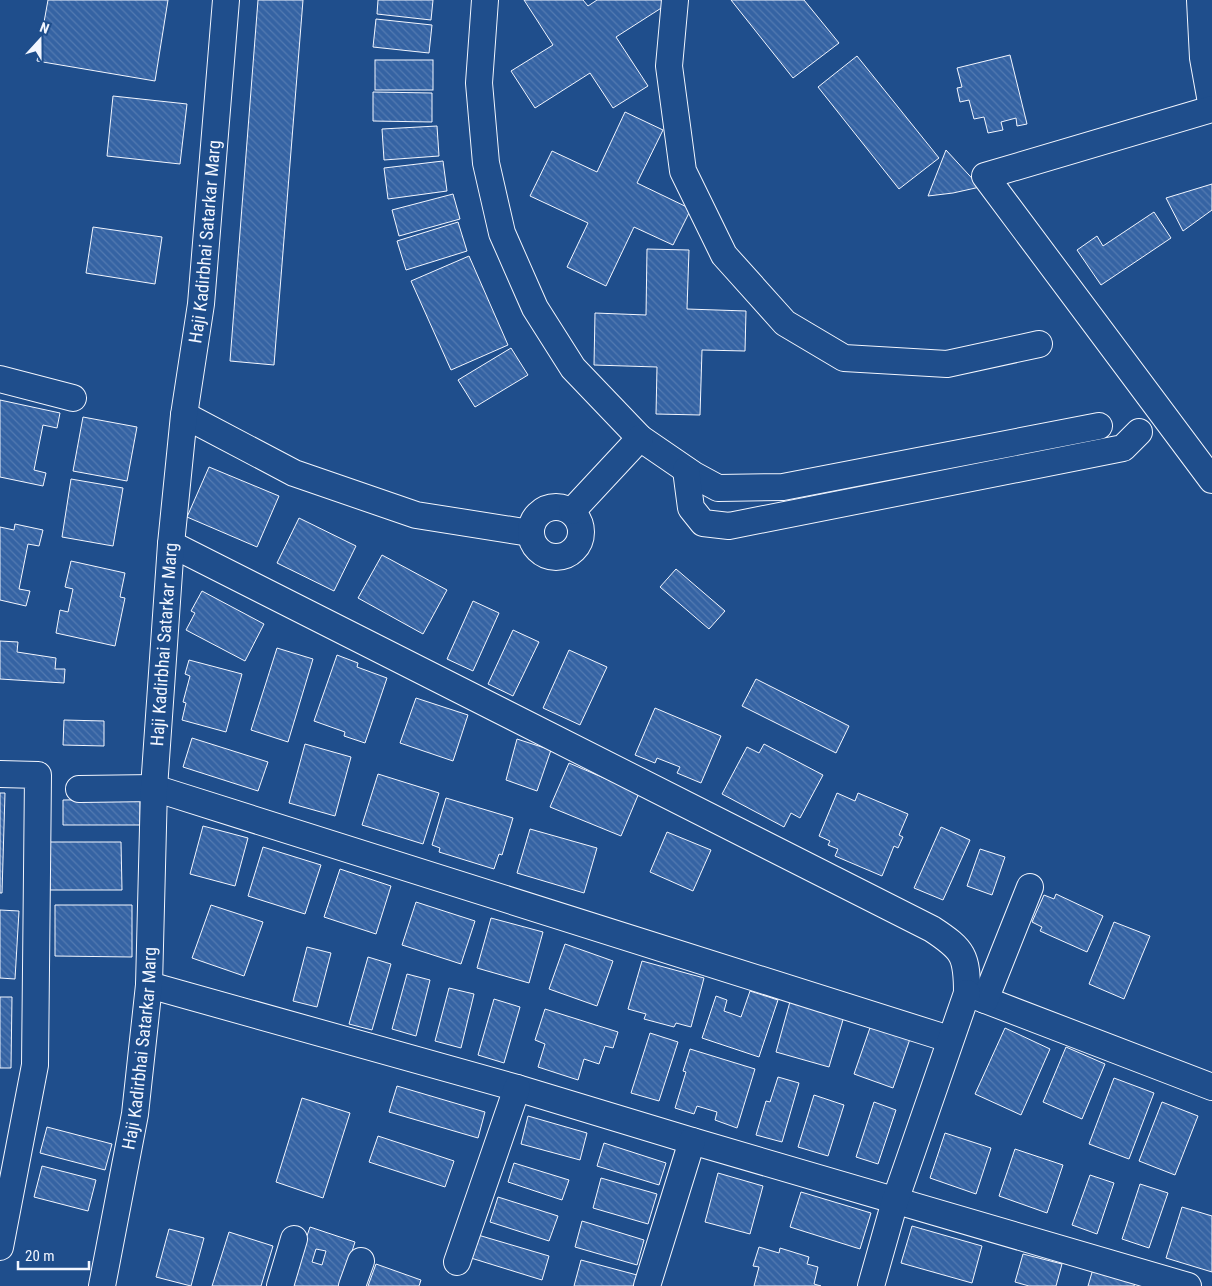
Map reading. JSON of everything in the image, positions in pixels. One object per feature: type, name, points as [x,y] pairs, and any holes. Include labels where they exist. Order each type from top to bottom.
[{"type":"street","name":"Haji Kadirbhai Satarkar Marg","points":[[102,1286],[135,1114],[149,985],[154,788],[171,544],[184,415],[200,304],[226,0]]},
{"type":"street","points":[[485,0],[479,83],[486,164],[502,233],[535,308],[573,368],[640,438],[686,470],[718,488],[783,487],[1099,426]]},
{"type":"street","points":[[676,0],[669,66],[683,170],[724,255],[785,322],[844,358],[947,364],[1038,344]]},
{"type":"street","points":[[1200,0],[1203,58],[1212,108],[985,176],[1212,480]]},
{"type":"street","points":[[0,379],[73,398]]},
{"type":"street","points":[[184,415],[294,473],[416,515],[530,533]]},
{"type":"street","points":[[686,470],[690,508],[704,523],[729,526],[1123,448],[1139,432]]},
{"type":"street","points":[[572,511],[640,438]]},
{"type":"street","points":[[561,506],[572,511],[579,520],[582,531],[580,542],[573,552],[563,557],[551,558],[541,553],[533,544],[530,533],[532,522],[539,512],[549,507],[561,506]]},
{"type":"street","points":[[171,544],[932,929],[954,944],[967,965],[976,997]]},
{"type":"street","points":[[0,774],[38,775],[35,1065],[0,1247]]},
{"type":"street","points":[[79,789],[154,788],[949,1039]]},
{"type":"street","points":[[871,1286],[895,1201],[949,1039],[976,997],[1030,887]]},
{"type":"street","points":[[149,985],[517,1088],[1188,1286]]},
{"type":"street","points":[[976,997],[1212,1087]]},
{"type":"street","points":[[458,1262],[517,1088]]},
{"type":"street","points":[[647,1286],[692,1141]]},
{"type":"street","points":[[280,1286],[294,1239]]},
{"type":"street","points":[[352,1286],[362,1261]]},
{"type":"building","points":[[48,0],[168,0],[155,81],[37,61]]},
{"type":"building","points":[[258,0],[303,0],[274,365],[230,361]]},
{"type":"building","points":[[378,0],[433,0],[431,20],[377,14]]},
{"type":"building","points":[[524,0],[583,0],[588,6],[597,0],[662,0],[666,5],[616,37],[648,86],[613,108],[590,73],[535,108],[511,71],[553,45]]},
{"type":"building","points":[[731,0],[804,0],[839,43],[793,78]]},
{"type":"building","points":[[376,19],[432,25],[429,53],[373,47]]},
{"type":"building","points":[[1010,55],[1027,124],[1017,126],[1016,118],[1001,122],[1003,130],[988,133],[984,117],[974,119],[969,100],[960,102],[957,88],[962,87],[957,68]]},
{"type":"building","points":[[857,56],[939,158],[899,189],[818,87]]},
{"type":"building","points":[[375,60],[433,60],[433,90],[375,90]]},
{"type":"building","points":[[373,92],[432,93],[432,122],[373,121]]},
{"type":"building","points":[[113,96],[187,104],[180,164],[107,156]]},
{"type":"building","points":[[625,112],[663,130],[637,183],[691,209],[673,245],[634,227],[606,286],[567,267],[588,223],[530,196],[552,151],[597,172]]},
{"type":"building","points":[[437,126],[439,156],[384,160],[382,129]]},
{"type":"building","points":[[946,150],[980,187],[928,196]]},
{"type":"building","points":[[443,161],[447,191],[388,199],[384,168]]},
{"type":"building","points":[[1212,184],[1212,210],[1183,231],[1166,198]]},
{"type":"building","points":[[453,194],[460,219],[399,236],[392,210]]},
{"type":"building","points":[[1154,212],[1171,238],[1101,285],[1077,250],[1097,236],[1103,246]]},
{"type":"building","points":[[458,222],[467,251],[406,270],[397,241]]},
{"type":"building","points":[[93,227],[162,237],[155,284],[86,273]]},
{"type":"building","points":[[647,249],[689,250],[687,309],[746,311],[745,351],[702,350],[700,415],[656,414],[657,367],[594,365],[595,313],[646,315]]},
{"type":"building","points":[[469,256],[508,345],[451,370],[411,281]]},
{"type":"building","points":[[511,348],[528,375],[475,407],[458,380]]},
{"type":"building","points":[[0,400],[60,413],[57,428],[43,425],[34,470],[46,473],[43,486],[0,477]]},
{"type":"building","points":[[83,417],[137,427],[127,481],[73,471]]},
{"type":"building","points":[[209,467],[279,496],[257,547],[187,517]]},
{"type":"building","points":[[71,479],[123,488],[113,546],[62,537]]},
{"type":"building","points":[[299,518],[356,546],[334,591],[277,563]]},
{"type":"building","points":[[15,524],[43,530],[39,546],[28,544],[19,589],[30,591],[26,606],[0,600],[0,527],[14,530]]},
{"type":"building","points":[[382,555],[447,590],[423,634],[358,598]]},
{"type":"building","points":[[71,561],[125,573],[120,597],[125,598],[115,646],[56,633],[60,610],[68,612],[73,589],[65,587]]},
{"type":"building","points":[[676,569],[725,611],[709,629],[660,587]]},
{"type":"building","points":[[202,591],[264,624],[245,661],[186,630],[195,613],[191,611]]},
{"type":"building","points":[[473,601],[499,613],[473,671],[447,659]]},
{"type":"building","points":[[513,630],[539,642],[513,696],[488,684]]},
{"type":"building","points":[[0,641],[18,642],[17,652],[56,658],[55,669],[65,669],[64,683],[0,679]]},
{"type":"building","points":[[277,648],[313,659],[288,742],[251,730]]},
{"type":"building","points":[[569,650],[607,667],[580,725],[543,708]]},
{"type":"building","points":[[337,655],[358,663],[357,667],[387,678],[365,743],[344,736],[345,732],[314,721]]},
{"type":"building","points":[[189,660],[242,674],[226,732],[182,720],[186,703],[183,702],[190,676],[185,674]]},
{"type":"building","points":[[756,679],[849,726],[836,753],[742,706]]},
{"type":"building","points":[[416,698],[468,715],[453,761],[400,743]]},
{"type":"building","points":[[655,708],[721,736],[701,783],[677,773],[680,767],[657,758],[655,763],[635,755]]},
{"type":"building","points":[[64,720],[104,721],[104,746],[63,745]]},
{"type":"building","points":[[192,738],[268,762],[258,791],[183,767]]},
{"type":"building","points":[[517,739],[551,750],[537,791],[506,780]]},
{"type":"building","points":[[305,744],[351,757],[335,816],[289,803]]},
{"type":"building","points":[[764,744],[823,775],[800,818],[791,813],[784,827],[722,794],[747,747],[759,753]]},
{"type":"building","points":[[569,763],[639,793],[621,836],[550,807]]},
{"type":"building","points":[[378,774],[439,793],[423,844],[362,825]]},
{"type":"building","points":[[0,793],[5,793],[2,893],[0,893]]},
{"type":"building","points":[[837,793],[855,801],[858,793],[908,814],[899,835],[903,837],[898,848],[894,846],[882,876],[835,856],[838,849],[828,845],[830,841],[819,836]]},
{"type":"building","points":[[446,798],[513,818],[502,855],[499,854],[494,869],[439,852],[440,848],[432,845]]},
{"type":"building","points":[[140,799],[140,825],[63,825],[63,800]]},
{"type":"building","points":[[203,826],[248,838],[235,886],[190,874]]},
{"type":"building","points":[[941,827],[970,840],[943,900],[914,888]]},
{"type":"building","points":[[530,829],[597,848],[584,893],[517,873]]},
{"type":"building","points":[[667,832],[711,850],[693,891],[650,872]]},
{"type":"building","points":[[49,842],[121,842],[122,890],[50,890]]},
{"type":"building","points":[[263,847],[321,865],[305,914],[248,896]]},
{"type":"building","points":[[980,849],[1005,857],[992,895],[967,886]]},
{"type":"building","points":[[340,869],[391,886],[376,934],[324,917]]},
{"type":"building","points":[[1056,894],[1103,916],[1087,952],[1040,931],[1042,927],[1032,922],[1044,895],[1054,899]]},
{"type":"building","points":[[416,902],[475,921],[461,964],[402,945]]},
{"type":"building","points":[[55,905],[132,905],[132,957],[55,956]]},
{"type":"building","points":[[211,905],[263,922],[244,976],[192,958]]},
{"type":"building","points":[[0,910],[19,911],[15,979],[0,978]]},
{"type":"building","points":[[491,918],[543,932],[529,983],[477,968]]},
{"type":"building","points":[[1114,922],[1150,936],[1124,999],[1089,984]]},
{"type":"building","points":[[565,944],[613,961],[597,1006],[549,989]]},
{"type":"building","points":[[307,947],[331,953],[317,1007],[293,1001]]},
{"type":"building","points":[[368,957],[391,964],[372,1030],[349,1024]]},
{"type":"building","points":[[642,961],[704,978],[691,1027],[676,1023],[674,1027],[644,1019],[646,1014],[628,1009]]},
{"type":"building","points":[[407,974],[430,980],[416,1036],[392,1029]]},
{"type":"building","points":[[449,988],[474,994],[461,1048],[435,1041]]},
{"type":"building","points":[[750,991],[778,1000],[759,1057],[702,1038],[716,996],[727,1000],[724,1011],[741,1017]]},
{"type":"building","points":[[0,997],[12,997],[11,1068],[0,1068]]},
{"type":"building","points":[[791,998],[845,1013],[829,1067],[776,1052]]},
{"type":"building","points":[[494,999],[520,1007],[504,1063],[478,1055]]},
{"type":"building","points":[[545,1009],[618,1032],[613,1048],[605,1046],[599,1064],[584,1059],[578,1080],[538,1067],[545,1044],[535,1040]]},
{"type":"building","points":[[872,1022],[911,1036],[893,1088],[854,1074]]},
{"type":"building","points":[[1005,1028],[1050,1049],[1021,1115],[975,1094]]},
{"type":"building","points":[[650,1033],[678,1042],[659,1101],[631,1093]]},
{"type":"building","points":[[1066,1047],[1105,1064],[1082,1119],[1043,1102]]},
{"type":"building","points":[[690,1049],[755,1069],[737,1128],[715,1120],[717,1112],[697,1106],[694,1114],[675,1108],[686,1072],[683,1071]]},
{"type":"building","points":[[778,1077],[799,1083],[782,1142],[756,1135],[766,1101],[770,1102]]},
{"type":"building","points":[[1114,1078],[1154,1093],[1129,1159],[1089,1144]]},
{"type":"building","points":[[397,1086],[485,1112],[478,1138],[389,1112]]},
{"type":"building","points":[[814,1095],[844,1105],[828,1156],[798,1147]]},
{"type":"building","points":[[302,1098],[350,1113],[323,1198],[276,1182]]},
{"type":"building","points":[[874,1102],[896,1110],[878,1164],[856,1157]]},
{"type":"building","points":[[1162,1102],[1198,1116],[1175,1175],[1139,1161]]},
{"type":"building","points":[[528,1116],[587,1133],[580,1160],[521,1144]]},
{"type":"building","points":[[47,1127],[112,1144],[105,1170],[40,1153]]},
{"type":"building","points":[[945,1133],[991,1148],[976,1194],[930,1178]]},
{"type":"building","points":[[378,1136],[454,1161],[445,1187],[369,1162]]},
{"type":"building","points":[[604,1143],[666,1163],[659,1185],[597,1166]]},
{"type":"building","points":[[1015,1149],[1063,1165],[1047,1213],[999,1196]]},
{"type":"building","points":[[514,1163],[569,1180],[562,1200],[508,1182]]},
{"type":"building","points":[[42,1166],[96,1180],[88,1211],[34,1197]]},
{"type":"building","points":[[718,1173],[763,1186],[750,1234],[705,1222]]},
{"type":"building","points":[[1090,1175],[1114,1183],[1097,1234],[1072,1225]]},
{"type":"building","points":[[601,1178],[657,1194],[648,1224],[593,1208]]},
{"type":"building","points":[[1140,1184],[1168,1193],[1149,1248],[1122,1239]]},
{"type":"building","points":[[801,1192],[871,1213],[860,1249],[790,1227]]},
{"type":"building","points":[[498,1197],[558,1216],[549,1241],[490,1222]]},
{"type":"building","points":[[1182,1207],[1212,1216],[1212,1272],[1166,1258]]},
{"type":"building","points":[[582,1221],[644,1240],[637,1265],[575,1247]]},
{"type":"building","points":[[912,1226],[982,1246],[972,1283],[901,1263]]},
{"type":"building","points":[[310,1227],[355,1242],[341,1286],[290,1286]],"holes":[[[316,1249],[326,1251],[322,1265],[312,1262]]]},
{"type":"building","points":[[169,1229],[204,1238],[191,1286],[156,1277]]},
{"type":"building","points":[[229,1232],[273,1246],[261,1286],[212,1286]]},
{"type":"building","points":[[478,1235],[549,1256],[542,1280],[471,1258]]},
{"type":"building","points":[[759,1247],[779,1253],[780,1248],[809,1257],[807,1264],[818,1267],[814,1284],[821,1286],[754,1286],[759,1267],[753,1266]]},
{"type":"building","points":[[1023,1254],[1062,1264],[1056,1286],[1029,1286],[1015,1282]]},
{"type":"building","points":[[581,1260],[637,1275],[634,1286],[574,1286]]},
{"type":"building","points":[[376,1264],[421,1280],[419,1286],[368,1286]]},
{"type":"building","points":[[1093,1269],[1135,1283],[1134,1286],[1088,1286]]}]
